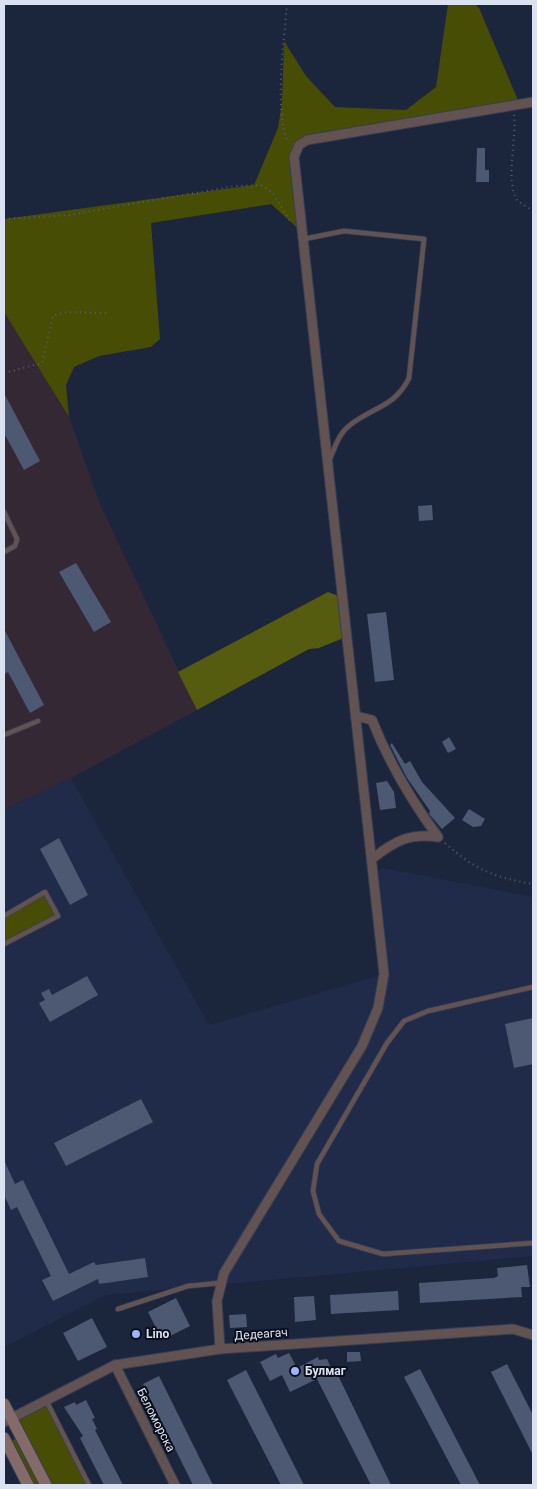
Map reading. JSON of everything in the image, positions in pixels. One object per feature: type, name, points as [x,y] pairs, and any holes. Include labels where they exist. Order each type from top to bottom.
[{"type":"main road","points":[[4,1404],[7,1420],[46,1485]]},
{"type":"main road","points":[[4,1438],[28,1485]]},
{"type":"street","points":[[220,1349],[217,1301],[224,1273],[362,1046],[378,1008],[384,974],[373,858],[327,467],[304,236],[294,157],[299,145],[307,140],[533,102]]},
{"type":"street","points":[[356,716],[372,720],[383,748],[410,799],[438,837]]},
{"type":"street","points":[[373,858],[392,843],[410,837],[422,834],[438,837]]},
{"type":"street","name":"Дедеагач","points":[[7,1420],[115,1365],[220,1349],[513,1329],[533,1336]]},
{"type":"street","name":"Беломорска","points":[[115,1365],[175,1485]]},
{"type":"lane","points":[[304,236],[344,231],[424,239],[409,378],[403,390],[391,402],[350,425],[339,437],[327,467]]},
{"type":"lane","points":[[4,512],[17,538],[15,546],[4,552]]},
{"type":"lane","points":[[4,735],[38,721]]},
{"type":"lane","points":[[4,916],[45,892],[58,916],[4,944]]},
{"type":"lane","points":[[533,986],[428,1011],[404,1021],[387,1043],[317,1164],[314,1191],[319,1214],[340,1241],[383,1254],[533,1243]]},
{"type":"lane","points":[[118,1309],[188,1286],[220,1283]]},
{"type":"lane","points":[[46,1400],[89,1485]]},
{"type":"path","points":[[287,4],[282,103],[283,130],[294,157]]},
{"type":"path","points":[[513,106],[516,126],[512,179],[518,201],[533,210]]},
{"type":"path","points":[[4,219],[69,215],[235,186],[261,185],[272,192],[288,219],[304,236]]},
{"type":"path","points":[[4,373],[42,363],[53,316],[62,312],[109,313]]},
{"type":"path","points":[[438,837],[468,863],[504,879],[533,884]]},
{"type":"path","points":[[4,1472],[6,1476]]},
{"type":"shaded area","points":[[448,4],[475,4],[479,8],[520,105],[307,140],[294,157],[303,233],[271,204],[151,223],[160,339],[151,347],[99,356],[74,367],[66,385],[69,417],[4,312],[4,219],[254,185],[278,128],[282,103],[284,41],[306,76],[335,107],[406,110],[436,87]]},
{"type":"shaded area","points":[[4,312],[69,417],[100,504],[197,710],[71,778],[4,810]]},
{"type":"shaded area","points":[[71,778],[209,1025],[384,974],[374,872],[383,868],[533,897],[533,1256],[106,1295],[4,1347],[4,810]]},
{"type":"shaded area","points":[[45,892],[58,916],[4,944],[4,916]]},
{"type":"shaded area","points":[[46,1400],[89,1485],[46,1485],[11,1418]]},
{"type":"shaded area","points":[[17,1437],[42,1485],[32,1485],[10,1442]]},
{"type":"green space","points":[[328,592],[341,597],[346,637],[319,648],[309,649],[197,710],[178,672]]},
{"type":"building","points":[[477,148],[485,148],[485,170],[489,170],[489,182],[476,182]]},
{"type":"building","points":[[4,393],[40,461],[24,470],[4,433]]},
{"type":"building","points":[[432,505],[433,520],[419,521],[418,506]]},
{"type":"building","points":[[76,563],[111,622],[94,632],[59,572]]},
{"type":"building","points":[[386,612],[394,680],[375,682],[367,614]]},
{"type":"building","points":[[4,629],[44,705],[30,713],[8,672],[4,674]]},
{"type":"building","points":[[449,737],[456,749],[448,753],[442,742]]},
{"type":"building","points":[[392,743],[405,764],[410,761],[422,782],[455,818],[442,829],[429,814],[430,811],[407,778],[390,745]]},
{"type":"building","points":[[387,781],[394,792],[396,808],[380,810],[376,783]]},
{"type":"building","points":[[469,809],[485,819],[481,826],[473,827],[462,820]]},
{"type":"building","points":[[59,838],[88,895],[70,905],[40,849]]},
{"type":"building","points":[[87,976],[98,995],[50,1022],[39,1003],[45,1000],[41,993],[49,989],[52,995]]},
{"type":"building","points":[[533,1018],[533,1064],[514,1068],[505,1024]]},
{"type":"building","points":[[141,1099],[153,1122],[66,1166],[54,1143]]},
{"type":"building","points":[[4,1160],[15,1184],[23,1180],[69,1274],[94,1262],[96,1265],[145,1258],[148,1277],[99,1284],[98,1279],[53,1301],[42,1280],[51,1276],[17,1207],[11,1210],[4,1195]]},
{"type":"building","points":[[527,1265],[530,1287],[521,1287],[522,1297],[420,1303],[419,1283],[494,1278],[498,1276],[497,1268]]},
{"type":"building","points":[[398,1291],[399,1310],[331,1314],[330,1295]]},
{"type":"building","points":[[314,1296],[316,1320],[295,1322],[294,1297]]},
{"type":"building","points":[[176,1298],[190,1326],[162,1340],[148,1312]]},
{"type":"building","points":[[246,1314],[247,1327],[230,1328],[229,1315]]},
{"type":"building","points":[[92,1318],[107,1347],[78,1361],[63,1333]]},
{"type":"building","points":[[347,1352],[360,1352],[361,1361],[347,1362]]},
{"type":"building","points":[[289,1353],[297,1368],[318,1357],[319,1360],[327,1359],[331,1368],[334,1367],[391,1485],[371,1485],[317,1379],[290,1392],[282,1375],[270,1381],[260,1362],[276,1354],[278,1358]]},
{"type":"building","points":[[507,1364],[533,1415],[533,1455],[491,1372]]},
{"type":"building","points":[[420,1369],[480,1485],[461,1485],[404,1377]]},
{"type":"building","points":[[246,1370],[304,1485],[281,1485],[227,1380]]},
{"type":"building","points":[[159,1376],[213,1485],[193,1485],[143,1384]]},
{"type":"building","points":[[86,1400],[95,1418],[92,1419],[97,1429],[95,1430],[123,1485],[104,1485],[80,1438],[83,1436],[64,1407],[75,1402],[76,1405]]},
{"type":"place","name":"Lino","points":[[136,1334]]},
{"type":"place","name":"Булмаг","points":[[295,1371]]}]
